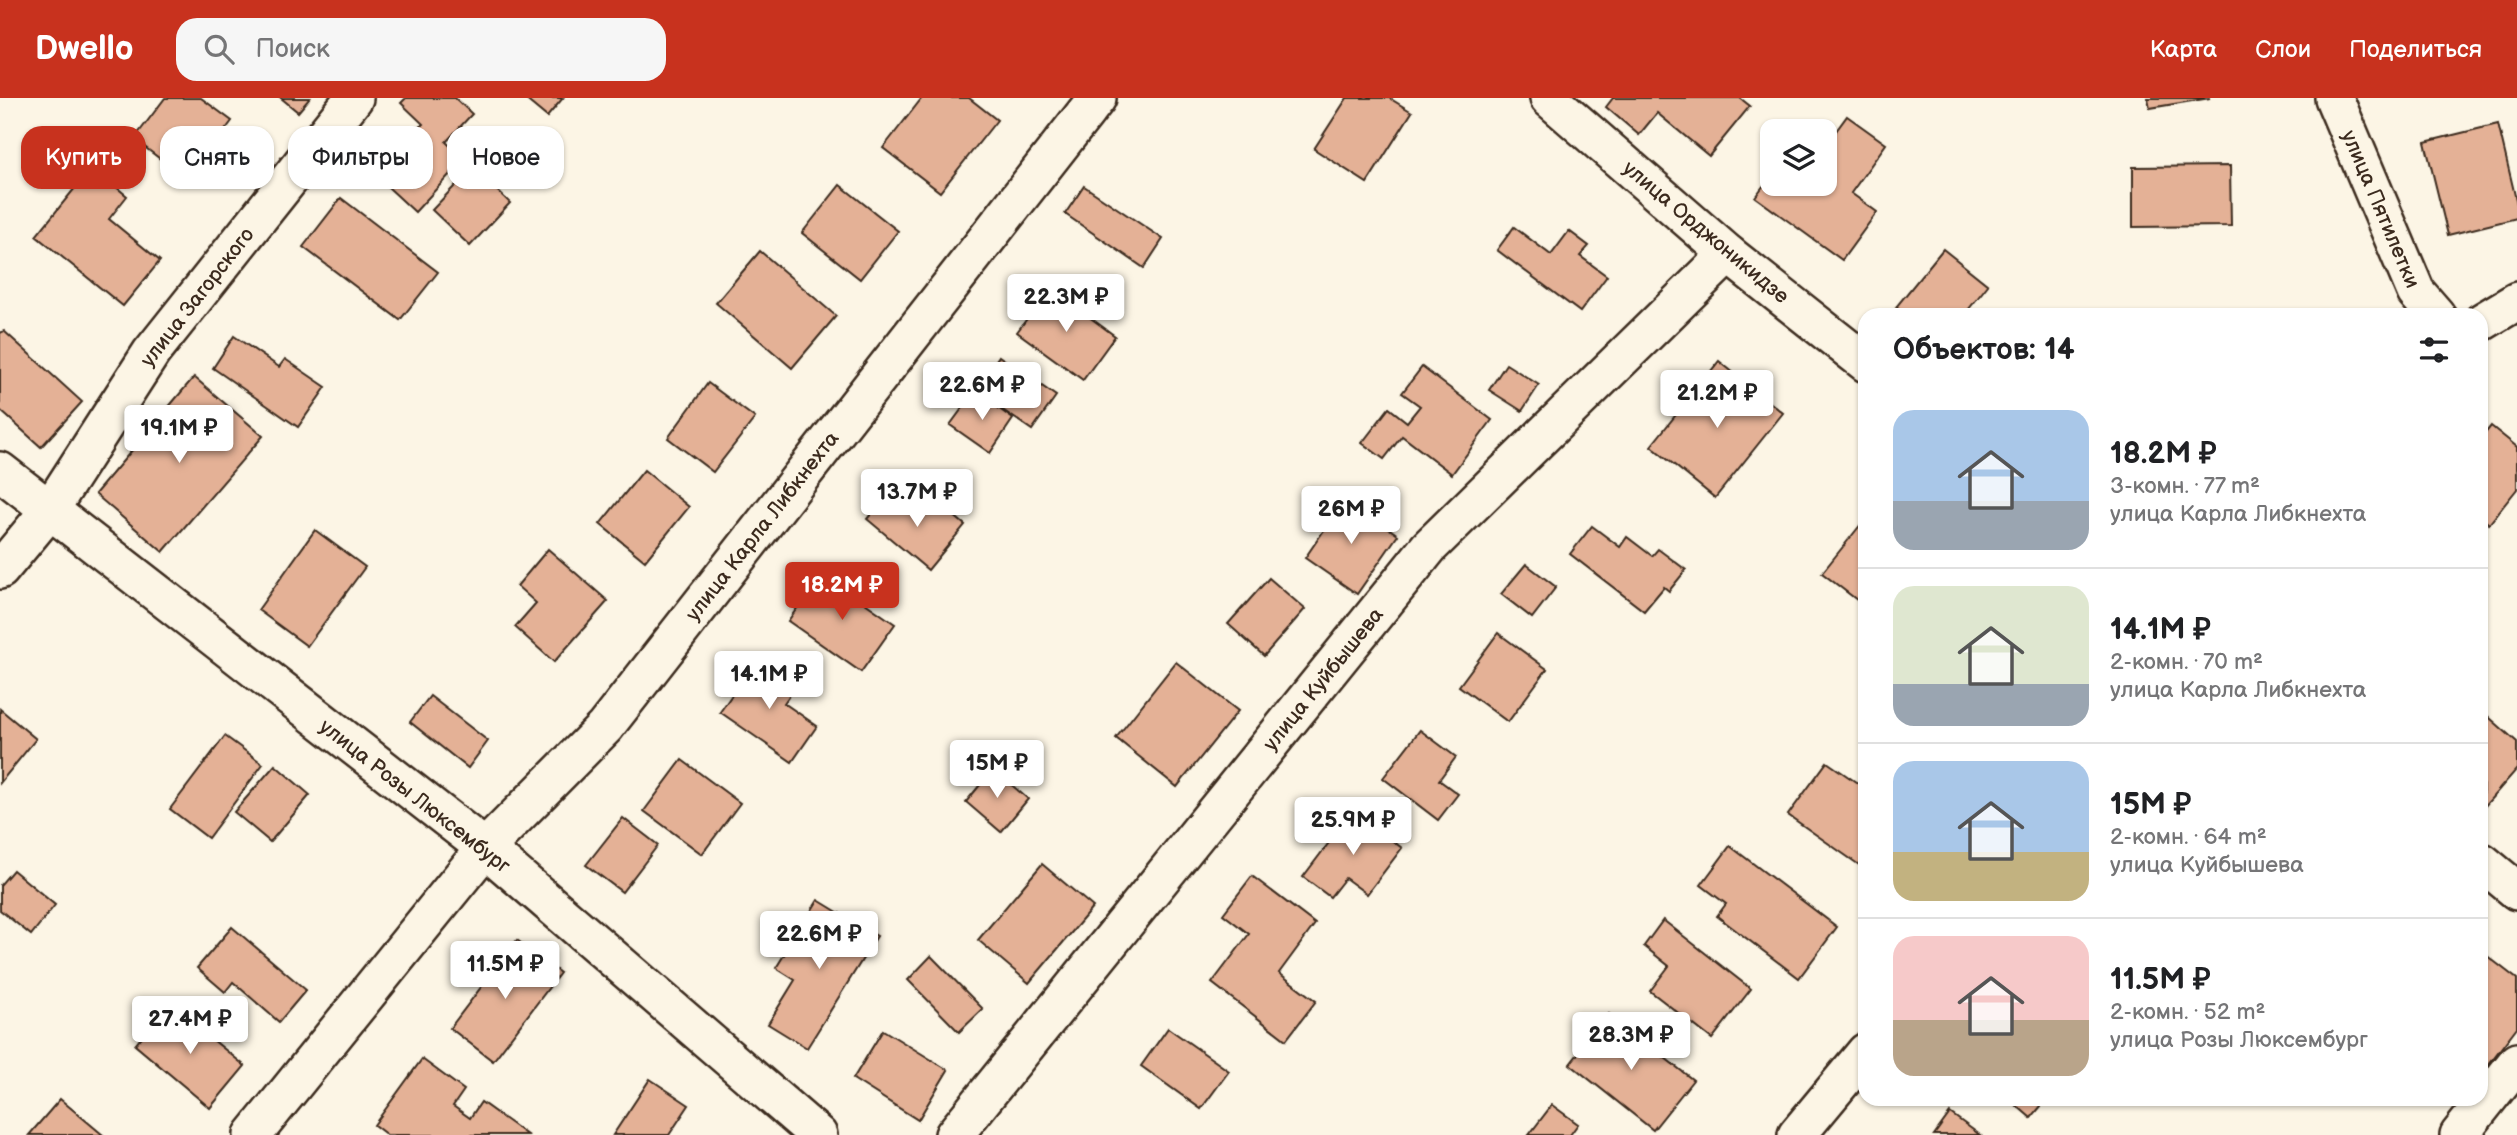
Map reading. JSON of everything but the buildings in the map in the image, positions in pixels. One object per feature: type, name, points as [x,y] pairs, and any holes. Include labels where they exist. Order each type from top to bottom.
[{"type":"street","name":"улица Загорского","points":[[0,570],[49,511],[151,353],[354,98]]},
{"type":"street","name":"улица Карла Либкнехта","points":[[253,1135],[485,848],[605,727],[1097,98]]},
{"type":"street","name":"улица Орджоникидзе","points":[[1549,98],[1728,254],[1858,357]]},
{"type":"street","name":"улица Пятилетки","points":[[2334,98],[2416,292],[2430,308]]},
{"type":"street","name":"улица Куйбышева","points":[[954,1135],[1429,547],[1728,254]]},
{"type":"street","points":[[2488,318],[2517,301]]},
{"type":"street","name":"улица Розы Люксембург","points":[[0,471],[485,848],[818,1135]]},
{"type":"street","points":[[2488,867],[2517,891]]},
{"type":"street","points":[[1797,1135],[1858,1062]]},
{"type":"street","points":[[2488,1098],[2517,1062]]},
{"type":"street","points":[[2459,1135],[2482,1106]]}]
